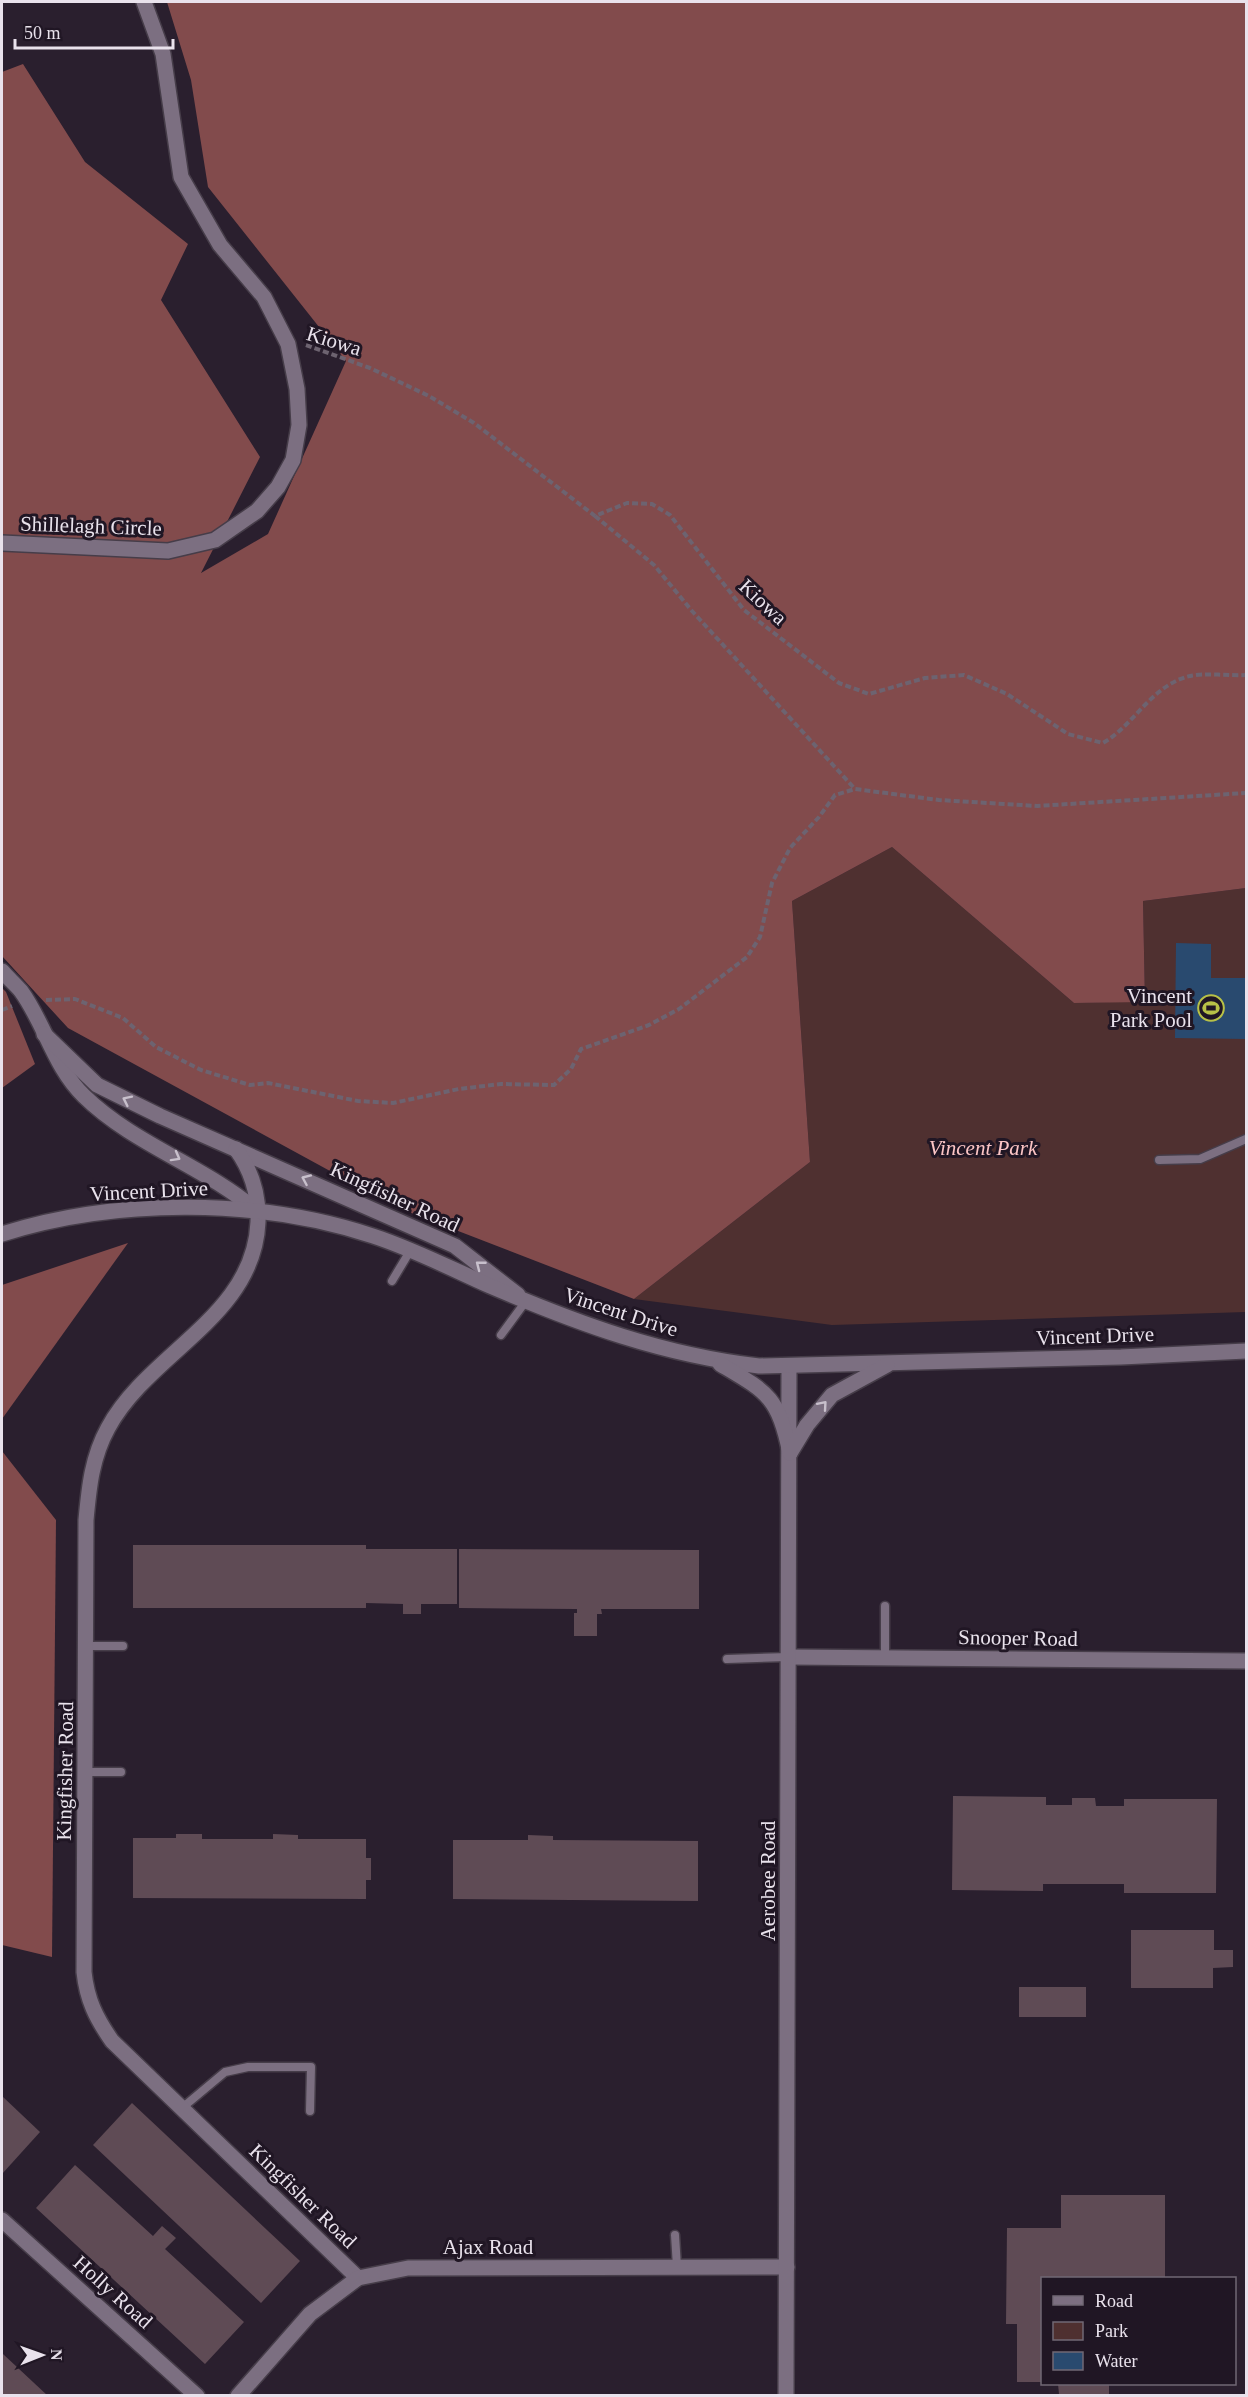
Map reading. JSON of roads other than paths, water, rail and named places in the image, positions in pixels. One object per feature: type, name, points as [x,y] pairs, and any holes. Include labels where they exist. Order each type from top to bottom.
[{"type":"street","name":"Shillelagh Circle","points":[[2,543],[168,551],[215,540],[257,511],[278,487],[293,460],[299,425],[297,389],[288,344],[264,297],[220,245],[181,177],[163,54],[144,2]]},
{"type":"street","name":"Kingfisher Road","points":[[2,971],[27,1001],[63,1070],[82,1094],[105,1116],[233,1190],[258,1212]]},
{"type":"street","name":"Kingfisher Road","points":[[44,1034],[98,1085],[455,1246],[526,1301]]},
{"type":"street","name":"Kingfisher Road","points":[[236,1149],[246,1163],[254,1184],[258,1212],[257,1244],[232,1296],[131,1397],[108,1427],[92,1467],[86,1520],[84,1972],[87,1994],[94,2016],[112,2041],[358,2278]]},
{"type":"street","name":"Vincent Drive","points":[[2,1234],[47,1220],[158,1209],[202,1208],[258,1212],[331,1224],[375,1237],[526,1301],[655,1348],[715,1361],[759,1366],[890,1364],[1246,1350]]},
{"type":"street","points":[[715,1361],[763,1390],[783,1425],[790,1453]]},
{"type":"street","points":[[790,1453],[807,1425],[832,1395],[890,1364]]},
{"type":"street","name":"Aerobee Road","points":[[786,2396],[789,1366]]},
{"type":"street","name":"Snooper Road","points":[[789,1657],[1246,1661]]},
{"type":"street","name":"Holly Road","points":[[2,2220],[197,2396]]},
{"type":"street","name":"Ajax Road","points":[[238,2396],[310,2314],[358,2278],[408,2268],[787,2267]]},
{"type":"lane","points":[[1159,1160],[1200,1160],[1246,1139]]},
{"type":"lane","points":[[392,1281],[410,1251]]},
{"type":"lane","points":[[501,1335],[526,1301]]},
{"type":"lane","points":[[885,1606],[885,1658]]},
{"type":"lane","points":[[87,1646],[123,1646]]},
{"type":"lane","points":[[727,1659],[789,1657]]},
{"type":"lane","points":[[85,1772],[121,1772]]},
{"type":"lane","points":[[182,2108],[225,2072],[248,2067],[311,2067],[310,2111]]},
{"type":"lane","points":[[675,2235],[677,2267]]},
{"type":"water","name":"Vincent Park Pool","points":[[1176,943],[1211,944],[1211,978],[1246,978],[1246,1039],[1175,1038]]},
{"type":"place","name":"Vincent Park Pool","points":[[1211,1008]]},
{"type":"park label","name":"Vincent Park","points":[[983,1148]]}]
